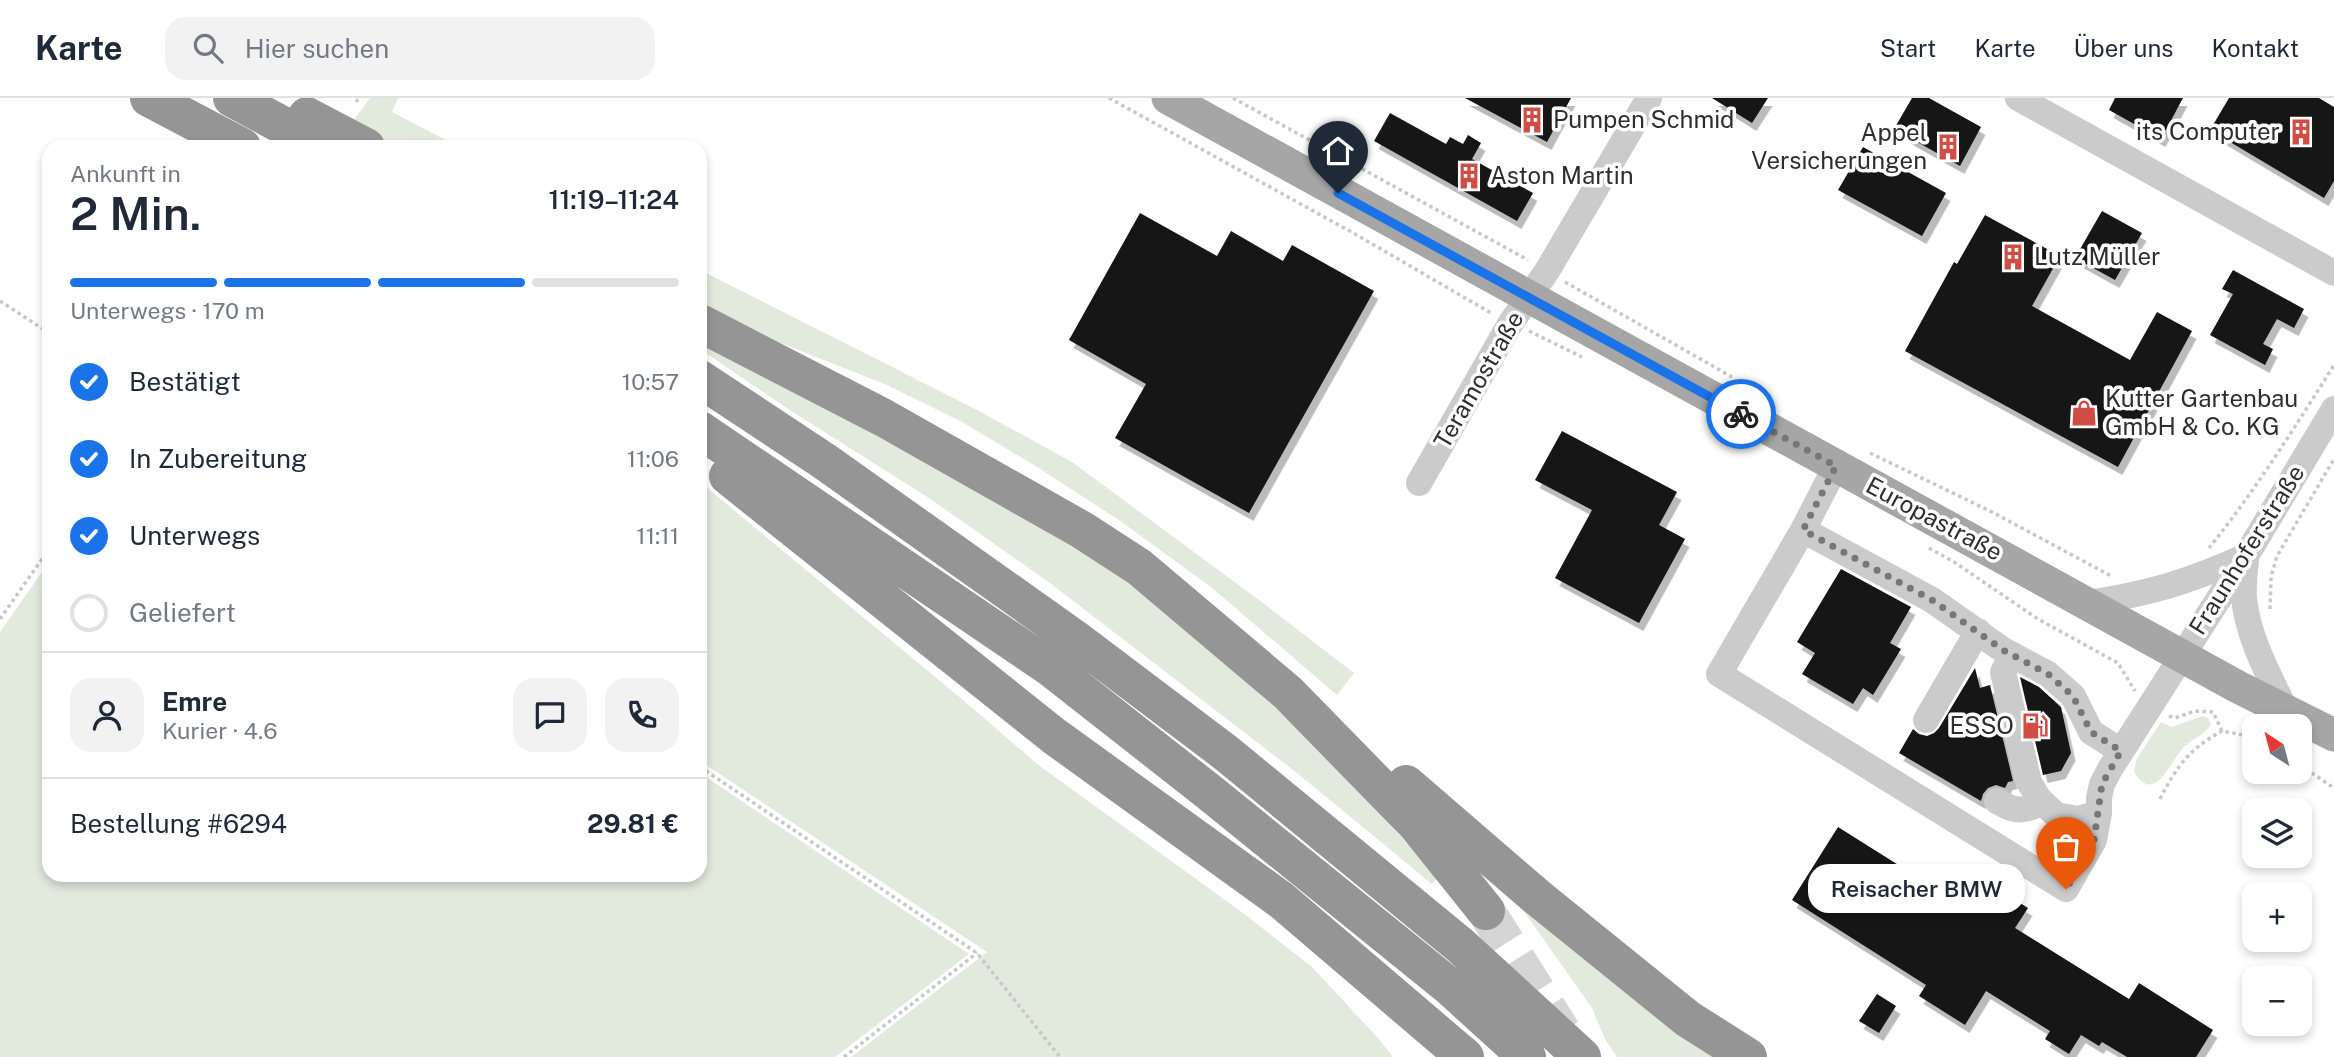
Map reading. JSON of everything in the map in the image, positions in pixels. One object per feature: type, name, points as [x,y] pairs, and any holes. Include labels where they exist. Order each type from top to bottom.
[{"type":"highway","points":[[149,98],[229,140]]},
{"type":"highway","points":[[232,98],[308,131],[341,140]]},
{"type":"highway","points":[[263,98],[308,131]]},
{"type":"highway","points":[[707,327],[884,418],[1083,530],[1139,566],[1288,693],[1417,825],[1486,911]]},
{"type":"highway","points":[[707,384],[824,461],[1075,639],[1215,745],[1461,946],[1582,1057]]},
{"type":"highway","points":[[707,435],[1051,668],[1450,987],[1527,1057]]},
{"type":"highway","points":[[707,460],[1020,710],[1271,893],[1465,1057]]},
{"type":"highway","points":[[1288,693],[1381,762],[1537,897],[1688,1019],[1748,1057]]},
{"type":"highway","points":[[1330,941],[1423,1057]]},
{"type":"main road","name":"Europastraße","points":[[1168,98],[1538,283],[1849,457],[2087,603],[2230,683],[2334,735]]},
{"type":"street","name":"Teramostraße","points":[[1419,483],[1510,324],[1538,283],[1649,98]]},
{"type":"street","points":[[2018,98],[2334,273]]},
{"type":"street","name":"Fraunhoferstraße","points":[[1803,530],[1719,674],[2066,889],[2094,840],[2102,784],[2246,556],[2334,409]]},
{"type":"street","points":[[1849,457],[1803,530],[1932,600],[2013,655],[2048,674],[2073,696],[2091,732],[2121,751]]},
{"type":"street","points":[[2087,603],[2164,589],[2246,556],[2244,597],[2254,641],[2287,713]]},
{"type":"street","points":[[1926,720],[1978,631]]},
{"type":"street","points":[[2013,655],[2003,672],[2029,782],[2043,803],[2056,815],[2078,819],[2099,813]]},
{"type":"street","points":[[1997,801],[2012,810],[2021,811],[2043,803]]},
{"type":"path","points":[[1109,98],[1355,234],[1510,324]]},
{"type":"path","points":[[1233,98],[1538,283],[1604,306],[1739,381]]},
{"type":"path","points":[[0,300],[42,328]]},
{"type":"path","points":[[2202,555],[2232,520],[2334,365]]},
{"type":"path","points":[[1849,457],[1992,512],[2119,580]]},
{"type":"path","points":[[2254,641],[2271,634],[2271,577],[2277,556],[2334,459]]},
{"type":"path","points":[[0,619],[42,560]]},
{"type":"path","points":[[2213,712],[2230,683]]},
{"type":"path","points":[[2150,707],[2175,718],[2194,711],[2213,712]]},
{"type":"path","points":[[2213,712],[2222,731]]},
{"type":"path","points":[[2160,799],[2189,752],[2222,731],[2242,735]]},
{"type":"path","points":[[707,772],[977,953],[1060,1057]]},
{"type":"path","points":[[2312,773],[2334,788]]},
{"type":"path","points":[[844,1057],[977,953]]},
{"type":"shaded area","points":[[370,98],[398,98],[392,112],[446,140],[382,140],[351,124]]},
{"type":"shaded area","points":[[707,274],[979,411],[1072,462],[1354,673],[1337,695],[1211,587],[1119,520],[1034,465],[962,422],[887,385],[773,340],[707,307]]},
{"type":"shaded area","points":[[707,345],[1009,505],[1148,594],[1325,752],[1438,878],[1432,884],[1297,773],[1050,583],[929,498],[788,409],[707,354]]},
{"type":"shaded area","points":[[707,488],[1037,764],[1243,913],[1312,967],[1393,1057],[851,1057],[987,952],[707,766]]},
{"type":"shaded area","points":[[42,572],[42,882],[707,882],[707,778],[969,954],[835,1057],[0,1057],[0,632]]},
{"type":"shaded area","points":[[2203,716],[2208,718],[2211,724],[2206,731],[2185,746],[2156,782],[2149,784],[2142,781],[2134,772],[2136,760],[2161,722],[2172,727]]},
{"type":"shaded area","points":[[1513,896],[1726,1057],[1617,1057],[1605,1039],[1592,1008]]},
{"type":"building","name":"Pumpen Schmid","points":[[1465,98],[1571,98],[1547,142]]},
{"type":"building","points":[[1712,98],[1768,98],[1752,123]]},
{"type":"building","name":"Appel Versicherungen","points":[[1912,98],[1929,98],[1981,127],[1960,166],[1894,129]]},
{"type":"building","points":[[2115,98],[2183,98],[2161,139],[2109,110]]},
{"type":"building","name":"its Computer","points":[[2229,98],[2319,98],[2334,107],[2334,181],[2324,198],[2210,130]]},
{"type":"building","name":"Aston Martin","points":[[1390,113],[1446,144],[1450,137],[1463,144],[1468,135],[1481,143],[1472,159],[1533,193],[1517,221],[1374,141]]},
{"type":"building","points":[[1863,147],[1946,193],[1922,236],[1838,190]]},
{"type":"building","points":[[2102,211],[2142,233],[2115,280],[2075,258]]},
{"type":"building","points":[[1140,213],[1217,256],[1231,231],[1283,261],[1292,245],[1374,291],[1249,513],[1115,438],[1146,384],[1069,340]]},
{"type":"building","name":"Kutter Gartenbau GmbH & Co. KG","points":[[1985,215],[2060,256],[2032,306],[2130,360],[2157,312],[2192,331],[2118,467],[1905,351],[1954,262],[1957,264]]},
{"type":"building","points":[[2233,270],[2304,309],[2294,328],[2277,319],[2263,344],[2273,349],[2265,365],[2210,335],[2233,294],[2222,289]]},
{"type":"building","points":[[1562,431],[1677,492],[1659,525],[1685,539],[1639,623],[1555,578],[1592,510],[1535,480]]},
{"type":"building","points":[[1841,569],[1911,607],[1890,643],[1901,649],[1873,695],[1863,688],[1853,704],[1802,674],[1815,653],[1797,642]]},
{"type":"building","points":[[1975,668],[1980,688],[1990,685],[2013,781],[2008,782],[2005,788],[1996,785],[1988,788],[1981,801],[1899,753],[1913,729],[1927,736],[1939,728]]},
{"type":"building","points":[[2020,677],[2039,687],[2061,707],[2071,753],[2061,771],[2043,775]]},
{"type":"building","points":[[1838,827],[1962,905],[1980,878],[2028,908],[2015,928],[2129,999],[2139,983],[2213,1030],[2196,1057],[2127,1057],[2102,1042],[2099,1046],[2081,1035],[2069,1054],[2045,1039],[2050,1031],[1986,991],[1965,1025],[1919,996],[1926,985],[1792,900]]},
{"type":"building","points":[[1877,994],[1896,1006],[1879,1033],[1859,1021]]},
{"type":"tunnel","points":[[1486,911],[1562,1032]]},
{"type":"way so far","points":[[1741,414],[1836,466],[1803,530],[1932,600],[2003,650],[2048,674],[2073,696],[2091,732],[2121,751],[2102,784],[2094,840],[2066,889]]},
{"type":"place","name":"Pumpen Schmid","points":[[1532,120]]},
{"type":"place","name":"its Computer","points":[[2301,132]]},
{"type":"place","name":"Appel Versicherungen","points":[[1948,147]]},
{"type":"place","name":"Aston Martin","points":[[1469,176]]},
{"type":"place","name":"Lutz Müller","points":[[2013,257]]},
{"type":"place","name":"Kutter Gartenbau GmbH & Co. KG","points":[[2084,413]]},
{"type":"place","name":"ESSO","points":[[2035,726]]},
{"type":"place","name":"Reisacher BMW","points":[[2066,889]]},
{"type":"route","points":[[1338,193],[1741,414]]}]
